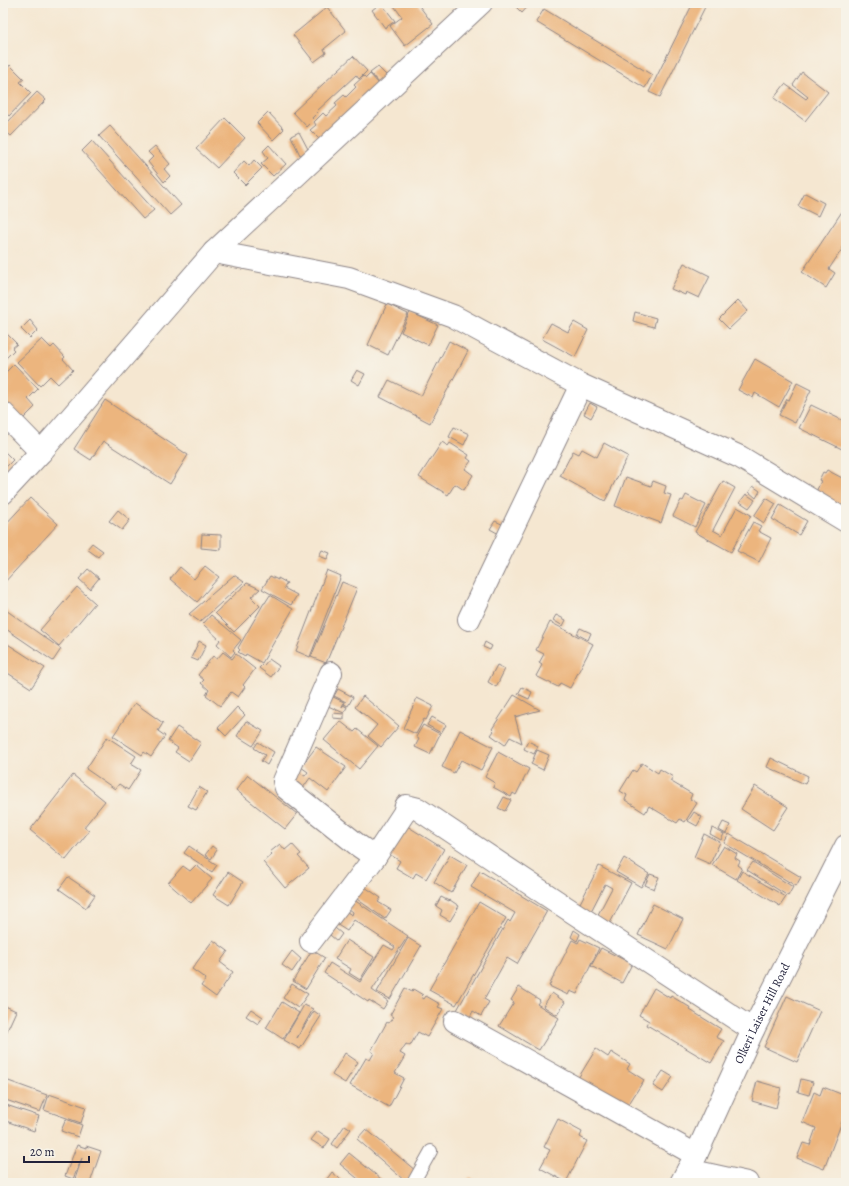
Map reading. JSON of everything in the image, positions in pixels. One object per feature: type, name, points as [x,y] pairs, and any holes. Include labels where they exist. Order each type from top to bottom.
[{"type":"street","points":[[3,493],[41,452],[214,252],[481,3]]},
{"type":"street","points":[[214,252],[349,278],[453,316],[581,385],[740,457],[846,521]]},
{"type":"street","points":[[469,619],[581,385]]},
{"type":"street","points":[[3,413],[41,452]]},
{"type":"street","points":[[331,673],[284,781],[286,788],[375,857]]},
{"type":"street","points":[[311,941],[375,857],[404,813],[406,806],[418,809],[565,908],[753,1030]]},
{"type":"street","name":"Olkeri Laiser Hill Road","points":[[688,1169],[753,1030],[846,846]]},
{"type":"street","points":[[456,1021],[688,1169],[747,1183]]},
{"type":"lane","points":[[413,1183],[431,1151]]},
{"type":"building","points":[[381,3],[395,21],[385,28],[372,10]]},
{"type":"building","points":[[392,3],[417,3],[433,24],[405,46],[390,26],[402,17]]},
{"type":"building","points":[[531,3],[522,13],[513,4]]},
{"type":"building","points":[[693,3],[707,3],[660,97],[649,92]]},
{"type":"building","points":[[327,7],[346,31],[324,49],[326,53],[314,62],[293,35]]},
{"type":"building","points":[[544,9],[652,75],[645,88],[536,22]]},
{"type":"building","points":[[353,56],[367,71],[359,79],[356,75],[317,111],[318,112],[312,118],[314,120],[307,127],[293,112]]},
{"type":"building","points":[[3,65],[7,69],[10,65],[24,79],[20,82],[31,93],[9,116],[3,110]]},
{"type":"building","points":[[378,67],[388,77],[380,84],[370,73]]},
{"type":"building","points":[[802,72],[828,92],[805,121],[774,98],[785,84],[806,99],[808,97],[793,85]]},
{"type":"building","points":[[370,74],[380,85],[321,141],[310,130],[316,125],[314,122],[323,113],[326,116],[337,106],[335,103],[344,95],[346,97],[356,87],[354,85],[364,76],[366,78]]},
{"type":"building","points":[[37,92],[46,100],[11,136],[3,129],[3,127]]},
{"type":"building","points":[[268,112],[284,129],[273,140],[257,123]]},
{"type":"building","points":[[225,118],[245,138],[217,168],[196,149]]},
{"type":"building","points":[[110,126],[181,205],[170,215],[99,136]]},
{"type":"building","points":[[299,132],[309,151],[300,155],[291,136]]},
{"type":"building","points":[[92,141],[154,210],[143,219],[82,151]]},
{"type":"building","points":[[269,145],[286,164],[273,176],[261,164],[268,158],[263,151]]},
{"type":"building","points":[[155,146],[170,164],[164,169],[170,176],[164,182],[148,162],[153,157],[148,152]]},
{"type":"building","points":[[254,160],[262,168],[245,185],[233,173],[244,161],[249,166]]},
{"type":"building","points":[[805,193],[824,203],[818,216],[798,206]]},
{"type":"building","points":[[845,207],[846,243],[829,269],[835,273],[826,288],[802,272]]},
{"type":"building","points":[[684,263],[710,276],[699,298],[686,292],[685,295],[671,289]]},
{"type":"building","points":[[738,300],[748,311],[729,329],[719,319]]},
{"type":"building","points":[[387,304],[408,314],[388,355],[368,345]]},
{"type":"building","points":[[410,312],[438,325],[428,345],[401,332]]},
{"type":"building","points":[[635,312],[656,318],[654,327],[633,321]]},
{"type":"building","points":[[30,320],[38,330],[30,338],[21,329]]},
{"type":"building","points":[[574,322],[588,330],[575,357],[542,339],[551,323],[568,332]]},
{"type":"building","points":[[3,330],[17,344],[12,348],[14,350],[3,361]]},
{"type":"building","points":[[42,339],[51,348],[54,345],[65,357],[63,359],[73,370],[58,384],[50,376],[40,386],[17,362]]},
{"type":"building","points":[[449,341],[468,351],[430,423],[380,397],[389,380],[421,396]]},
{"type":"building","points":[[755,359],[793,381],[779,407],[755,393],[753,398],[738,390]]},
{"type":"building","points":[[14,364],[38,389],[28,399],[35,407],[21,421],[3,403],[3,375]]},
{"type":"building","points":[[357,370],[365,374],[359,385],[351,380]]},
{"type":"building","points":[[797,383],[811,390],[795,423],[779,415],[787,399],[789,400]]},
{"type":"building","points":[[105,400],[188,455],[170,484],[103,441],[91,460],[74,449]]},
{"type":"building","points":[[590,403],[597,407],[591,418],[584,414]]},
{"type":"building","points":[[811,405],[844,421],[846,418],[846,451],[799,428]]},
{"type":"building","points":[[454,427],[469,434],[464,445],[449,437]]},
{"type":"building","points":[[442,442],[448,446],[450,443],[469,455],[467,458],[471,461],[465,469],[473,475],[464,490],[455,484],[448,495],[419,477]]},
{"type":"building","points":[[604,443],[628,456],[605,501],[560,476],[573,451],[579,454],[582,449],[597,457]]},
{"type":"building","points":[[3,450],[13,460],[3,470]]},
{"type":"building","points":[[827,470],[846,480],[846,510],[815,494],[823,472],[825,473]]},
{"type":"building","points":[[626,477],[651,486],[653,481],[666,486],[664,493],[671,495],[661,523],[615,506]]},
{"type":"building","points":[[723,481],[735,488],[713,530],[722,535],[737,507],[751,515],[731,552],[695,532]]},
{"type":"building","points":[[753,486],[760,491],[756,498],[749,492]]},
{"type":"building","points":[[746,494],[755,500],[749,508],[740,502]]},
{"type":"building","points":[[686,495],[706,505],[695,527],[673,516],[681,500],[683,501]]},
{"type":"building","points":[[30,498],[58,524],[3,584],[3,527]]},
{"type":"building","points":[[766,498],[776,504],[764,523],[754,516]]},
{"type":"building","points":[[780,505],[807,521],[799,535],[772,519]]},
{"type":"building","points":[[118,510],[130,520],[122,530],[109,521]]},
{"type":"building","points":[[495,521],[504,525],[499,534],[490,529]]},
{"type":"building","points":[[753,522],[761,526],[758,531],[771,538],[759,562],[737,551]]},
{"type":"building","points":[[202,534],[221,535],[221,550],[201,548]]},
{"type":"building","points":[[92,543],[103,551],[98,557],[87,549]]},
{"type":"building","points":[[322,550],[330,553],[327,559],[319,556]]},
{"type":"building","points":[[205,566],[219,577],[197,602],[170,579],[180,567],[194,579]]},
{"type":"building","points":[[88,569],[99,578],[90,589],[79,579]]},
{"type":"building","points":[[327,570],[341,576],[310,657],[296,651]]},
{"type":"building","points":[[234,575],[244,582],[200,622],[189,614]]},
{"type":"building","points":[[270,576],[287,583],[284,588],[297,595],[291,605],[262,589]]},
{"type":"building","points":[[342,582],[357,588],[326,663],[311,657]]},
{"type":"building","points":[[247,583],[260,589],[251,597],[260,606],[234,632],[215,613]]},
{"type":"building","points":[[77,587],[95,603],[59,646],[40,630]]},
{"type":"building","points":[[270,595],[293,609],[262,663],[246,654],[245,656],[238,652],[240,650],[238,648]]},
{"type":"building","points":[[3,608],[61,649],[53,661],[3,627]]},
{"type":"building","points":[[211,615],[241,640],[233,650],[235,652],[231,657],[217,644],[220,640],[203,624]]},
{"type":"building","points":[[556,615],[566,620],[563,626],[553,620]]},
{"type":"building","points":[[550,622],[593,644],[570,688],[560,683],[558,687],[536,676],[542,665],[539,663],[544,654],[536,650]]},
{"type":"building","points":[[580,628],[591,633],[588,640],[577,634]]},
{"type":"building","points":[[3,641],[45,668],[31,688],[3,670]]},
{"type":"building","points":[[199,641],[206,645],[198,661],[191,658]]},
{"type":"building","points":[[485,642],[492,646],[490,650],[483,647]]},
{"type":"building","points":[[223,652],[232,659],[236,654],[255,669],[243,685],[245,687],[238,697],[231,692],[220,706],[206,695],[209,690],[201,683],[204,680],[198,675],[213,656],[217,659]]},
{"type":"building","points":[[269,659],[279,666],[271,677],[259,668]]},
{"type":"building","points":[[497,665],[505,669],[496,687],[488,682]]},
{"type":"building","points":[[522,687],[532,692],[529,699],[518,694]]},
{"type":"building","points":[[338,689],[353,697],[348,706],[344,704],[346,702],[334,696]]},
{"type":"building","points":[[514,695],[540,710],[515,717],[522,743],[510,737],[505,745],[491,735],[494,731],[492,729]]},
{"type":"building","points":[[363,696],[399,726],[381,747],[368,736],[377,725],[355,707]]},
{"type":"building","points":[[333,697],[344,702],[342,707],[343,705],[347,707],[344,713],[328,706]]},
{"type":"building","points":[[417,698],[433,706],[426,720],[424,719],[416,734],[403,728]]},
{"type":"building","points":[[135,703],[163,723],[158,731],[165,736],[151,757],[144,752],[142,755],[113,736]]},
{"type":"building","points":[[237,707],[245,715],[226,736],[218,728]]},
{"type":"building","points":[[333,713],[344,714],[344,719],[333,718]]},
{"type":"building","points":[[432,717],[446,725],[441,733],[427,725]]},
{"type":"building","points":[[246,721],[263,731],[253,746],[237,736]]},
{"type":"building","points":[[340,721],[354,732],[357,729],[378,746],[359,769],[324,740]]},
{"type":"building","points":[[423,725],[440,734],[430,754],[415,747],[419,739],[416,737]]},
{"type":"building","points":[[177,727],[201,743],[189,761],[175,752],[178,748],[168,741]]},
{"type":"building","points":[[460,730],[493,747],[481,770],[461,760],[454,773],[442,767]]},
{"type":"building","points":[[107,737],[136,756],[131,764],[141,770],[128,790],[119,784],[115,789],[86,769]]},
{"type":"building","points":[[528,741],[538,746],[534,754],[524,749]]},
{"type":"building","points":[[258,742],[274,752],[267,765],[261,761],[265,755],[254,748]]},
{"type":"building","points":[[316,747],[346,767],[328,792],[310,778],[300,792],[288,784],[297,771],[305,776],[308,772],[301,767]]},
{"type":"building","points":[[537,750],[549,755],[543,770],[531,764]]},
{"type":"building","points":[[498,752],[529,769],[516,795],[513,793],[511,797],[493,787],[495,783],[485,777]]},
{"type":"building","points":[[771,758],[808,776],[805,784],[767,767]]},
{"type":"building","points":[[642,763],[658,773],[660,769],[673,777],[670,781],[692,794],[690,799],[697,803],[685,822],[680,819],[677,823],[649,806],[645,813],[625,800],[627,795],[620,791],[633,770],[636,772]]},
{"type":"building","points":[[73,775],[105,801],[84,827],[89,831],[66,860],[30,830]]},
{"type":"building","points":[[248,775],[297,814],[285,829],[236,790]]},
{"type":"building","points":[[755,786],[788,807],[773,830],[741,809]]},
{"type":"building","points":[[199,787],[207,792],[196,810],[188,806]]},
{"type":"building","points":[[504,797],[511,800],[505,811],[498,808]]},
{"type":"building","points":[[694,812],[702,817],[697,826],[688,821]]},
{"type":"building","points":[[723,822],[730,825],[726,834],[719,830]]},
{"type":"building","points":[[407,826],[444,849],[426,879],[416,873],[413,878],[396,868],[400,861],[389,854]]},
{"type":"building","points":[[712,828],[724,834],[721,840],[710,834]]},
{"type":"building","points":[[704,834],[720,842],[710,864],[694,857]]},
{"type":"building","points":[[729,834],[801,877],[796,886],[724,843]]},
{"type":"building","points":[[280,844],[285,850],[292,844],[301,854],[298,856],[309,868],[285,888],[263,862],[272,854],[270,852]]},
{"type":"building","points":[[189,846],[217,865],[212,872],[184,853]]},
{"type":"building","points":[[212,846],[217,850],[211,859],[205,855]]},
{"type":"building","points":[[724,846],[737,854],[735,858],[740,861],[738,865],[742,868],[736,879],[712,865]]},
{"type":"building","points":[[450,855],[467,865],[451,893],[434,882]]},
{"type":"building","points":[[624,858],[649,874],[641,887],[616,872]]},
{"type":"building","points":[[753,862],[793,887],[788,896],[747,870]]},
{"type":"building","points":[[196,865],[212,879],[191,903],[168,883],[183,866],[190,871]]},
{"type":"building","points":[[599,866],[631,883],[607,929],[594,922],[612,888],[605,884],[588,917],[576,911]]},
{"type":"building","points":[[480,871],[547,911],[517,964],[507,958],[484,999],[489,1002],[481,1016],[473,1011],[470,1017],[457,1010],[508,920],[510,922],[515,913],[471,887]]},
{"type":"building","points":[[742,871],[786,897],[780,906],[737,880]]},
{"type":"building","points":[[228,872],[243,882],[229,905],[213,895]]},
{"type":"building","points":[[650,874],[659,877],[654,889],[645,885]]},
{"type":"building","points":[[68,877],[95,895],[86,908],[59,889]]},
{"type":"building","points":[[362,885],[381,898],[378,902],[391,910],[385,919],[354,897]]},
{"type":"building","points":[[441,897],[449,901],[450,900],[459,906],[450,921],[440,915],[442,910],[436,906]]},
{"type":"building","points":[[354,900],[408,936],[372,990],[388,1001],[383,1009],[369,1000],[368,1002],[324,973],[330,963],[360,982],[384,945],[393,950],[395,947],[354,920],[347,931],[336,924],[345,911],[352,915],[353,912],[348,908]]},
{"type":"building","points":[[479,902],[506,918],[456,1005],[429,990]]},
{"type":"building","points":[[653,904],[683,919],[668,949],[638,935]]},
{"type":"building","points":[[335,928],[342,934],[337,941],[330,935]]},
{"type":"building","points":[[574,930],[580,934],[577,941],[571,937]]},
{"type":"building","points":[[408,938],[421,946],[390,999],[377,992]]},
{"type":"building","points":[[580,939],[599,948],[577,994],[570,991],[568,995],[549,986],[572,940],[578,943]]},
{"type":"building","points":[[213,940],[228,951],[220,962],[233,972],[216,997],[201,986],[206,979],[192,969]]},
{"type":"building","points":[[347,940],[374,957],[360,980],[349,973],[351,969],[335,959]]},
{"type":"building","points":[[601,948],[632,964],[622,983],[591,966]]},
{"type":"building","points":[[312,950],[325,958],[306,989],[293,981]]},
{"type":"building","points":[[292,951],[301,959],[292,972],[282,965]]},
{"type":"building","points":[[292,984],[308,994],[298,1008],[283,998]]},
{"type":"building","points":[[519,987],[540,1000],[537,1004],[559,1018],[539,1050],[499,1026],[514,1002],[511,1000]]},
{"type":"building","points":[[405,988],[412,992],[413,989],[423,995],[421,997],[424,999],[426,996],[440,1004],[438,1007],[443,1009],[427,1037],[418,1032],[410,1046],[406,1044],[400,1053],[405,1056],[395,1073],[404,1078],[389,1107],[350,1085],[366,1058],[370,1060],[374,1053],[371,1051],[387,1022],[389,1023],[393,1017],[390,1015]]},
{"type":"building","points":[[654,988],[691,1008],[690,1010],[721,1029],[716,1037],[724,1041],[711,1063],[647,1025],[649,1021],[639,1015]]},
{"type":"building","points":[[552,993],[565,1002],[557,1015],[543,1006]]},
{"type":"building","points":[[787,996],[820,1011],[797,1062],[764,1047]]},
{"type":"building","points":[[282,1002],[299,1013],[283,1039],[266,1028]]},
{"type":"building","points":[[3,1005],[16,1011],[6,1033],[3,1032]]},
{"type":"building","points":[[304,1005],[313,1009],[297,1038],[314,1011],[321,1016],[300,1049],[284,1040]]},
{"type":"building","points":[[251,1009],[263,1017],[258,1024],[246,1016]]},
{"type":"building","points":[[596,1049],[608,1057],[611,1052],[630,1064],[627,1069],[644,1080],[625,1110],[577,1080]]},
{"type":"building","points":[[345,1053],[358,1062],[345,1083],[332,1075]]},
{"type":"building","points":[[663,1071],[673,1077],[663,1092],[653,1086]]},
{"type":"building","points":[[3,1079],[47,1095],[40,1112],[3,1099]]},
{"type":"building","points":[[801,1079],[813,1082],[809,1095],[798,1092]]},
{"type":"building","points":[[757,1081],[781,1088],[776,1108],[752,1101]]},
{"type":"building","points":[[823,1087],[846,1096],[846,1111],[824,1169],[797,1158],[803,1143],[810,1145],[816,1128],[802,1122],[814,1092],[820,1095]]},
{"type":"building","points":[[49,1094],[86,1107],[81,1123],[44,1110]]},
{"type":"building","points":[[3,1104],[39,1116],[34,1131],[3,1120]]},
{"type":"building","points":[[66,1119],[82,1125],[78,1137],[61,1131]]},
{"type":"building","points":[[558,1119],[582,1132],[580,1137],[587,1141],[566,1182],[540,1168],[550,1150],[544,1147]]},
{"type":"building","points":[[345,1125],[351,1129],[337,1148],[332,1144]]},
{"type":"building","points":[[366,1129],[416,1171],[406,1182],[357,1139]]},
{"type":"building","points":[[318,1131],[330,1139],[324,1148],[311,1140]]},
{"type":"building","points":[[77,1145],[86,1148],[86,1146],[101,1151],[90,1183],[75,1179],[82,1158],[73,1179],[65,1176]]},
{"type":"building","points":[[349,1153],[386,1183],[363,1183],[340,1164]]},
{"type":"building","points":[[332,1172],[345,1183],[324,1183]]},
{"type":"building","points":[[470,1177],[479,1183],[466,1183]]}]
